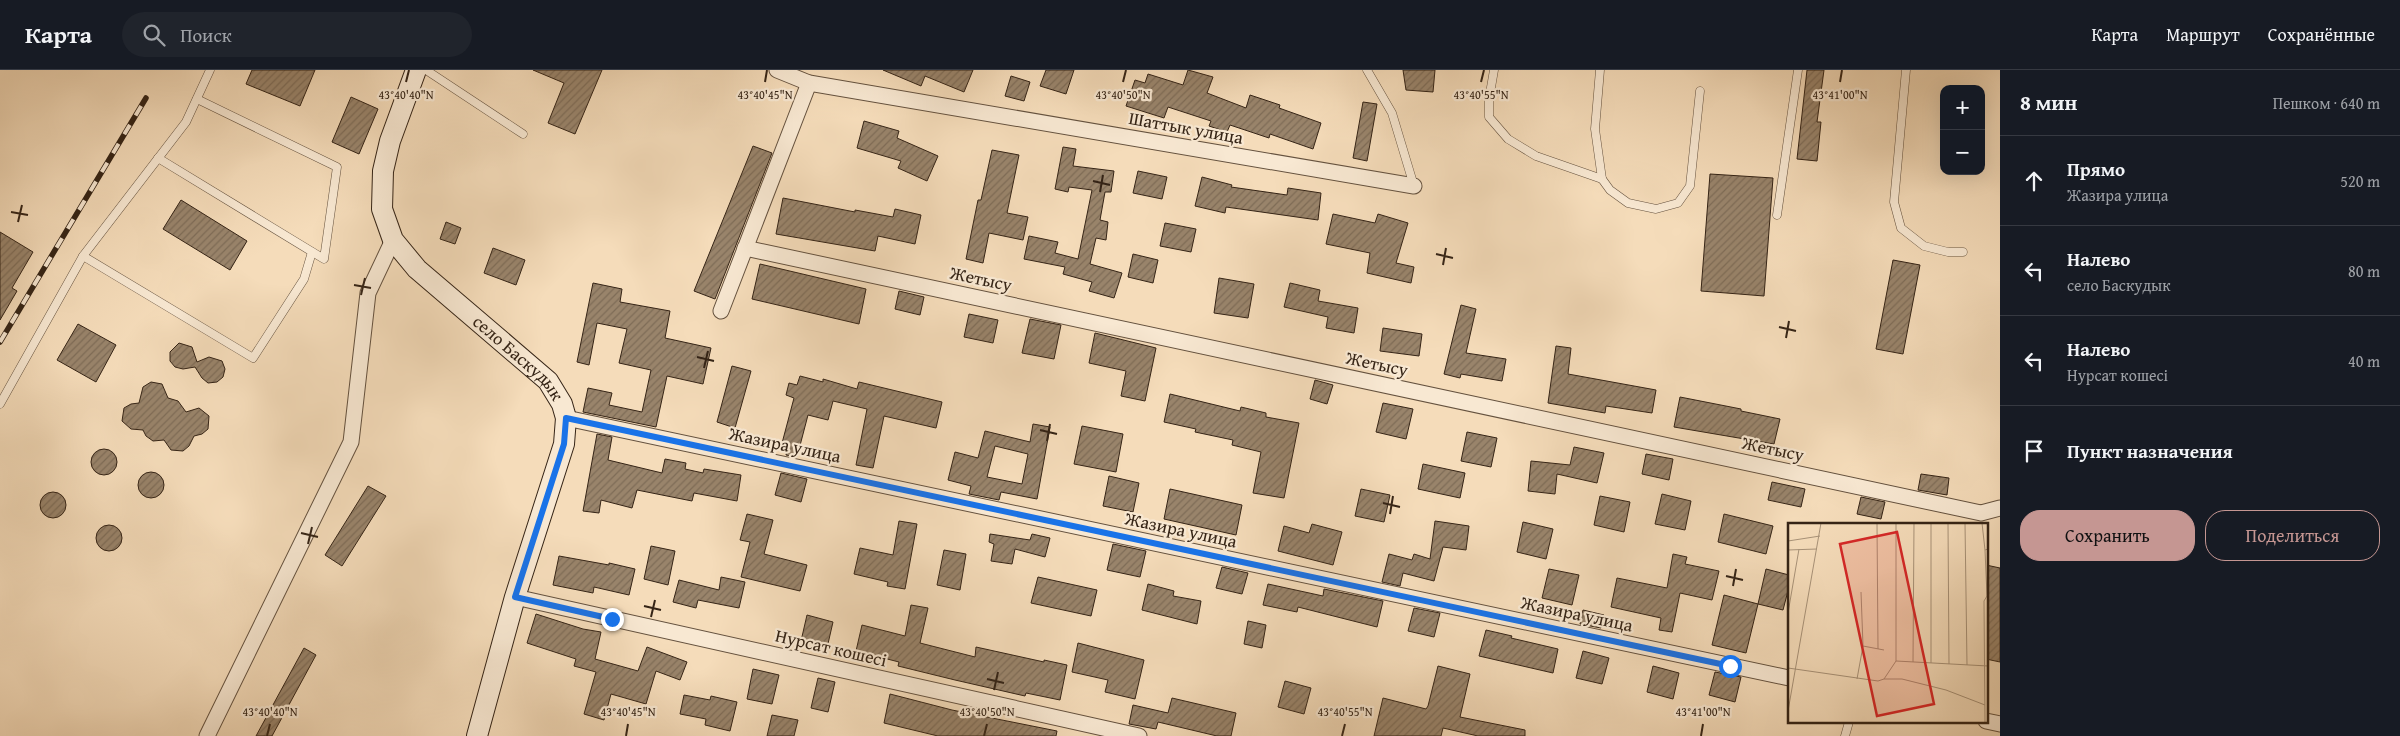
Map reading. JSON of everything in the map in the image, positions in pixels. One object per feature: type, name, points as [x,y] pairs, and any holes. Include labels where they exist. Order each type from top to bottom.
[{"type":"street","name":"село Баскудык","points":[[416,70],[390,141],[383,171],[382,209],[393,240],[417,269],[548,381],[562,404],[566,418],[564,444],[515,597],[477,736]]},
{"type":"street","name":"Шаттык улица","points":[[776,70],[809,83],[1414,186]]},
{"type":"street","points":[[721,311],[809,83]]},
{"type":"street","points":[[207,736],[351,442],[368,293],[393,240]]},
{"type":"street","name":"Жетысу","points":[[745,248],[1980,513],[2000,508]]},
{"type":"street","name":"Жазира улица","points":[[566,418],[1788,678]]},
{"type":"street","name":"Нурсат кошесi","points":[[515,597],[1139,736]]},
{"type":"lane","points":[[0,404],[84,256],[186,122],[210,70]]},
{"type":"lane","points":[[426,70],[523,134]]},
{"type":"lane","points":[[1367,70],[1392,112],[1414,186]]},
{"type":"lane","points":[[1494,70],[1489,99],[1489,116],[1508,139],[1536,156],[1602,179]]},
{"type":"lane","points":[[1600,70],[1596,129],[1602,179],[1610,190],[1628,203],[1656,209],[1678,204],[1690,186],[1700,91]]},
{"type":"lane","points":[[1776,214],[1798,70]]},
{"type":"lane","points":[[1906,70],[1894,202],[1901,228],[1924,246],[1948,252],[1963,252]]},
{"type":"lane","points":[[158,158],[324,259],[337,167],[197,99]]},
{"type":"lane","points":[[84,256],[253,358],[304,279],[312,252]]},
{"type":"building","points":[[252,70],[315,70],[300,106],[246,84]]},
{"type":"building","points":[[533,70],[602,70],[575,134],[548,123],[564,83]]},
{"type":"building","points":[[883,70],[973,70],[964,92],[925,76],[921,86]]},
{"type":"building","points":[[1046,70],[1074,70],[1066,94],[1040,86]]},
{"type":"building","points":[[1188,70],[1213,77],[1207,93],[1246,108],[1250,95],[1280,105],[1279,108],[1321,123],[1313,149],[1270,134],[1269,138],[1230,125],[1227,132],[1209,126],[1211,121],[1168,107],[1164,118],[1126,106],[1135,80],[1145,83],[1148,74],[1183,85]]},
{"type":"building","points":[[1403,70],[1435,70],[1433,92],[1406,90]]},
{"type":"building","points":[[1807,70],[1824,70],[1817,122],[1821,122],[1817,161],[1797,159]]},
{"type":"building","points":[[1011,76],[1030,82],[1024,101],[1005,96]]},
{"type":"building","points":[[351,97],[378,109],[359,154],[332,142]]},
{"type":"building","points":[[1363,102],[1377,104],[1367,161],[1353,158]]},
{"type":"building","points":[[864,121],[899,131],[897,138],[938,156],[927,181],[898,168],[901,161],[857,148]]},
{"type":"building","points":[[753,146],[772,153],[715,299],[694,291]]},
{"type":"building","points":[[1063,147],[1076,149],[1073,166],[1114,171],[1111,192],[1105,192],[1100,220],[1108,222],[1106,240],[1096,238],[1090,264],[1122,273],[1114,298],[1089,291],[1092,282],[1063,274],[1065,267],[1024,259],[1029,236],[1058,242],[1055,253],[1078,259],[1092,190],[1069,187],[1068,192],[1055,189]]},
{"type":"building","points":[[992,150],[1019,155],[1007,213],[1028,217],[1023,240],[989,233],[983,263],[966,259],[978,200],[981,200]]},
{"type":"building","points":[[1138,171],[1167,177],[1162,199],[1133,193]]},
{"type":"building","points":[[1710,174],[1773,178],[1764,296],[1701,291]]},
{"type":"building","points":[[1202,177],[1232,185],[1231,187],[1287,195],[1288,188],[1321,193],[1318,220],[1226,207],[1225,213],[1195,206]]},
{"type":"building","points":[[783,198],[855,212],[855,210],[893,217],[895,209],[921,215],[915,244],[878,236],[875,251],[776,234]]},
{"type":"building","points":[[181,200],[247,241],[230,270],[163,229]]},
{"type":"building","points":[[1333,214],[1375,223],[1378,214],[1408,223],[1396,263],[1414,267],[1411,283],[1367,273],[1370,253],[1326,244]]},
{"type":"building","points":[[446,222],[461,228],[455,244],[440,239]]},
{"type":"building","points":[[1165,223],[1196,229],[1191,252],[1160,246]]},
{"type":"building","points":[[0,232],[33,252],[12,288],[17,291],[0,320]]},
{"type":"building","points":[[493,248],[525,260],[516,285],[484,273]]},
{"type":"building","points":[[1133,254],[1158,260],[1153,283],[1128,277]]},
{"type":"building","points":[[1893,260],[1920,265],[1903,354],[1876,349]]},
{"type":"building","points":[[760,264],[866,289],[859,324],[752,299]]},
{"type":"building","points":[[1219,278],[1254,284],[1248,318],[1214,313]]},
{"type":"building","points":[[593,283],[622,289],[620,302],[670,311],[665,338],[711,348],[703,384],[667,376],[656,427],[583,412],[588,388],[612,393],[609,405],[642,412],[651,370],[619,363],[627,329],[597,323],[589,365],[577,362]]},
{"type":"building","points":[[1290,283],[1320,290],[1318,301],[1358,308],[1354,333],[1326,328],[1328,317],[1284,307]]},
{"type":"building","points":[[899,291],[924,297],[920,315],[895,309]]},
{"type":"building","points":[[1461,305],[1476,309],[1466,353],[1506,359],[1502,381],[1461,374],[1460,378],[1444,374]]},
{"type":"building","points":[[969,314],[998,320],[993,343],[964,337]]},
{"type":"building","points":[[1030,319],[1061,325],[1054,359],[1022,353]]},
{"type":"building","points":[[78,324],[116,345],[96,382],[57,360]]},
{"type":"building","points":[[1383,328],[1422,334],[1419,356],[1380,351]]},
{"type":"building","points":[[1095,333],[1156,348],[1145,401],[1121,396],[1126,371],[1089,363]]},
{"type":"building","points":[[179,343],[192,347],[197,362],[209,357],[222,361],[225,369],[223,377],[217,382],[208,383],[202,378],[195,367],[183,369],[175,367],[170,361],[170,352]]},
{"type":"building","points":[[1556,346],[1571,348],[1568,374],[1656,390],[1652,413],[1606,406],[1605,413],[1548,403]]},
{"type":"building","points":[[732,366],[751,371],[735,428],[717,422]]},
{"type":"building","points":[[800,376],[823,382],[823,379],[857,389],[859,382],[942,402],[936,428],[884,416],[873,468],[856,465],[867,409],[833,401],[828,420],[808,415],[797,457],[786,455],[787,449],[781,447],[794,398],[786,395],[789,383],[797,385]]},
{"type":"building","points":[[1315,380],[1333,385],[1327,404],[1310,399]]},
{"type":"building","points":[[151,382],[162,384],[168,398],[178,401],[186,412],[199,408],[209,416],[208,429],[202,434],[194,436],[189,446],[183,451],[171,450],[164,440],[153,441],[146,436],[143,430],[131,429],[122,421],[124,408],[131,404],[139,403],[143,387]]},
{"type":"building","points":[[1170,394],[1240,411],[1241,407],[1266,413],[1266,417],[1299,423],[1284,498],[1253,493],[1261,452],[1232,445],[1233,440],[1195,432],[1196,429],[1164,422]]},
{"type":"building","points":[[1680,397],[1780,419],[1774,444],[1674,427]]},
{"type":"building","points":[[1383,403],[1413,409],[1406,439],[1376,432]]},
{"type":"building","points":[[1033,424],[1050,427],[1037,499],[1001,492],[999,500],[969,494],[971,486],[948,480],[955,452],[978,458],[985,431],[1030,442]],"holes":[[[995,446],[1028,454],[1022,484],[987,477]]]},
{"type":"building","points":[[1082,426],[1123,434],[1116,472],[1074,464]]},
{"type":"building","points":[[1467,432],[1497,438],[1491,467],[1461,461]]},
{"type":"building","points":[[597,434],[612,437],[608,460],[662,473],[665,459],[686,463],[685,469],[703,473],[704,469],[741,475],[737,501],[694,493],[692,501],[637,490],[632,508],[601,500],[599,513],[583,511]]},
{"type":"building","points":[[1574,447],[1604,453],[1597,483],[1557,474],[1555,494],[1528,491],[1531,461],[1570,465]]},
{"type":"building","points":[[104,449],[113,453],[117,462],[113,471],[104,475],[95,471],[91,462],[95,453]]},
{"type":"building","points":[[1646,454],[1673,459],[1669,480],[1642,474]]},
{"type":"building","points":[[1423,464],[1465,473],[1460,498],[1418,489]]},
{"type":"building","points":[[151,472],[160,476],[164,485],[160,494],[151,498],[142,494],[138,485],[142,476]]},
{"type":"building","points":[[781,473],[807,479],[801,502],[775,495]]},
{"type":"building","points":[[1921,474],[1949,478],[1947,495],[1918,490]]},
{"type":"building","points":[[1109,476],[1139,483],[1133,512],[1103,506]]},
{"type":"building","points":[[1772,482],[1805,489],[1801,507],[1768,500]]},
{"type":"building","points":[[368,486],[386,496],[342,566],[325,555]]},
{"type":"building","points":[[1170,489],[1242,505],[1236,535],[1164,519]]},
{"type":"building","points":[[1361,489],[1390,495],[1384,522],[1355,516]]},
{"type":"building","points":[[53,492],[62,496],[66,505],[62,514],[53,518],[44,514],[40,505],[44,496]]},
{"type":"building","points":[[1662,494],[1691,501],[1685,530],[1655,524]]},
{"type":"building","points":[[1600,496],[1630,502],[1624,532],[1594,525]]},
{"type":"building","points":[[1861,497],[1885,502],[1881,519],[1857,514]]},
{"type":"building","points":[[747,514],[773,520],[764,554],[807,565],[800,591],[741,577],[750,542],[740,540]]},
{"type":"building","points":[[1724,514],[1773,526],[1766,554],[1718,542]]},
{"type":"building","points":[[899,521],[917,524],[905,589],[887,586],[888,582],[854,574],[860,548],[893,555]]},
{"type":"building","points":[[1435,521],[1469,526],[1466,550],[1443,547],[1434,581],[1403,573],[1400,586],[1382,582],[1389,554],[1412,560],[1414,554],[1430,559]]},
{"type":"building","points":[[1523,522],[1553,529],[1546,559],[1517,552]]},
{"type":"building","points":[[1312,524],[1342,532],[1333,565],[1278,551],[1284,526],[1309,533]]},
{"type":"building","points":[[109,525],[118,529],[122,538],[118,547],[109,551],[100,547],[96,538],[100,529]]},
{"type":"building","points":[[990,534],[1030,540],[1032,534],[1050,538],[1045,557],[1015,549],[1012,564],[991,561],[994,544],[989,542]]},
{"type":"building","points":[[1113,544],[1146,551],[1140,577],[1107,570]]},
{"type":"building","points":[[651,546],[675,551],[668,585],[644,579]]},
{"type":"building","points":[[944,550],[966,554],[960,590],[937,585]]},
{"type":"building","points":[[1673,554],[1687,557],[1685,564],[1719,571],[1712,600],[1680,593],[1672,632],[1659,630],[1661,618],[1611,607],[1617,578],[1667,588]]},
{"type":"building","points":[[559,556],[609,565],[609,563],[635,569],[629,595],[594,587],[593,593],[553,585]]},
{"type":"building","points":[[1988,565],[2000,568],[2000,662],[1988,659]]},
{"type":"building","points":[[1222,567],[1248,573],[1242,594],[1216,588]]},
{"type":"building","points":[[1549,569],[1579,575],[1572,605],[1542,598]]},
{"type":"building","points":[[1766,569],[1788,575],[1788,591],[1783,610],[1758,604]]},
{"type":"building","points":[[721,577],[745,582],[739,608],[698,600],[696,608],[673,602],[679,580],[719,590]]},
{"type":"building","points":[[1038,577],[1097,590],[1091,616],[1031,603]]},
{"type":"building","points":[[1148,584],[1174,591],[1173,596],[1201,601],[1197,624],[1142,610]]},
{"type":"building","points":[[1268,584],[1323,596],[1324,589],[1383,601],[1377,627],[1298,607],[1297,612],[1263,605]]},
{"type":"building","points":[[1724,595],[1758,604],[1746,653],[1712,645]]},
{"type":"building","points":[[911,605],[928,608],[920,643],[975,657],[976,647],[1044,662],[1044,660],[1067,665],[1060,700],[1026,693],[1025,696],[955,680],[898,666],[899,662],[856,651],[862,625],[905,636]]},
{"type":"building","points":[[1414,608],[1440,613],[1434,637],[1408,631]]},
{"type":"building","points":[[1583,610],[1604,615],[1601,628],[1580,624]]},
{"type":"building","points":[[536,614],[583,629],[601,632],[595,659],[638,671],[647,647],[687,662],[680,680],[656,671],[646,704],[611,694],[604,720],[584,714],[596,672],[574,666],[576,659],[527,643]]},
{"type":"building","points":[[807,615],[833,622],[827,648],[801,641]]},
{"type":"building","points":[[1248,621],[1266,625],[1262,648],[1244,644]]},
{"type":"building","points":[[1486,630],[1558,649],[1553,673],[1479,656]]},
{"type":"building","points":[[1078,643],[1144,660],[1135,699],[1105,692],[1108,680],[1072,672]]},
{"type":"building","points":[[304,648],[316,655],[272,736],[256,736]]},
{"type":"building","points":[[1583,651],[1609,658],[1602,684],[1576,678]]},
{"type":"building","points":[[1438,666],[1470,674],[1460,717],[1525,730],[1525,736],[1478,736],[1443,728],[1441,736],[1374,736],[1383,698],[1426,709]]},
{"type":"building","points":[[1653,666],[1679,673],[1673,699],[1647,692]]},
{"type":"building","points":[[753,669],[779,675],[772,704],[747,699]]},
{"type":"building","points":[[1715,672],[1741,677],[1735,702],[1709,695]]},
{"type":"building","points":[[818,678],[835,682],[828,712],[811,708]]},
{"type":"building","points":[[1285,681],[1311,688],[1304,714],[1278,707]]},
{"type":"building","points":[[890,694],[952,710],[1057,731],[1056,736],[938,736],[884,723]]},
{"type":"building","points":[[684,695],[710,700],[711,696],[737,702],[730,731],[705,725],[706,719],[680,714]]},
{"type":"building","points":[[1172,698],[1236,713],[1231,736],[1217,736],[1158,722],[1156,729],[1129,724],[1133,705],[1168,713]]},
{"type":"building","points":[[772,715],[798,720],[794,736],[767,736]]},
{"type":"railway","points":[[0,342],[146,98]]},
{"type":"route","points":[[612,619],[515,597],[564,444],[566,418],[1730,666]]}]
